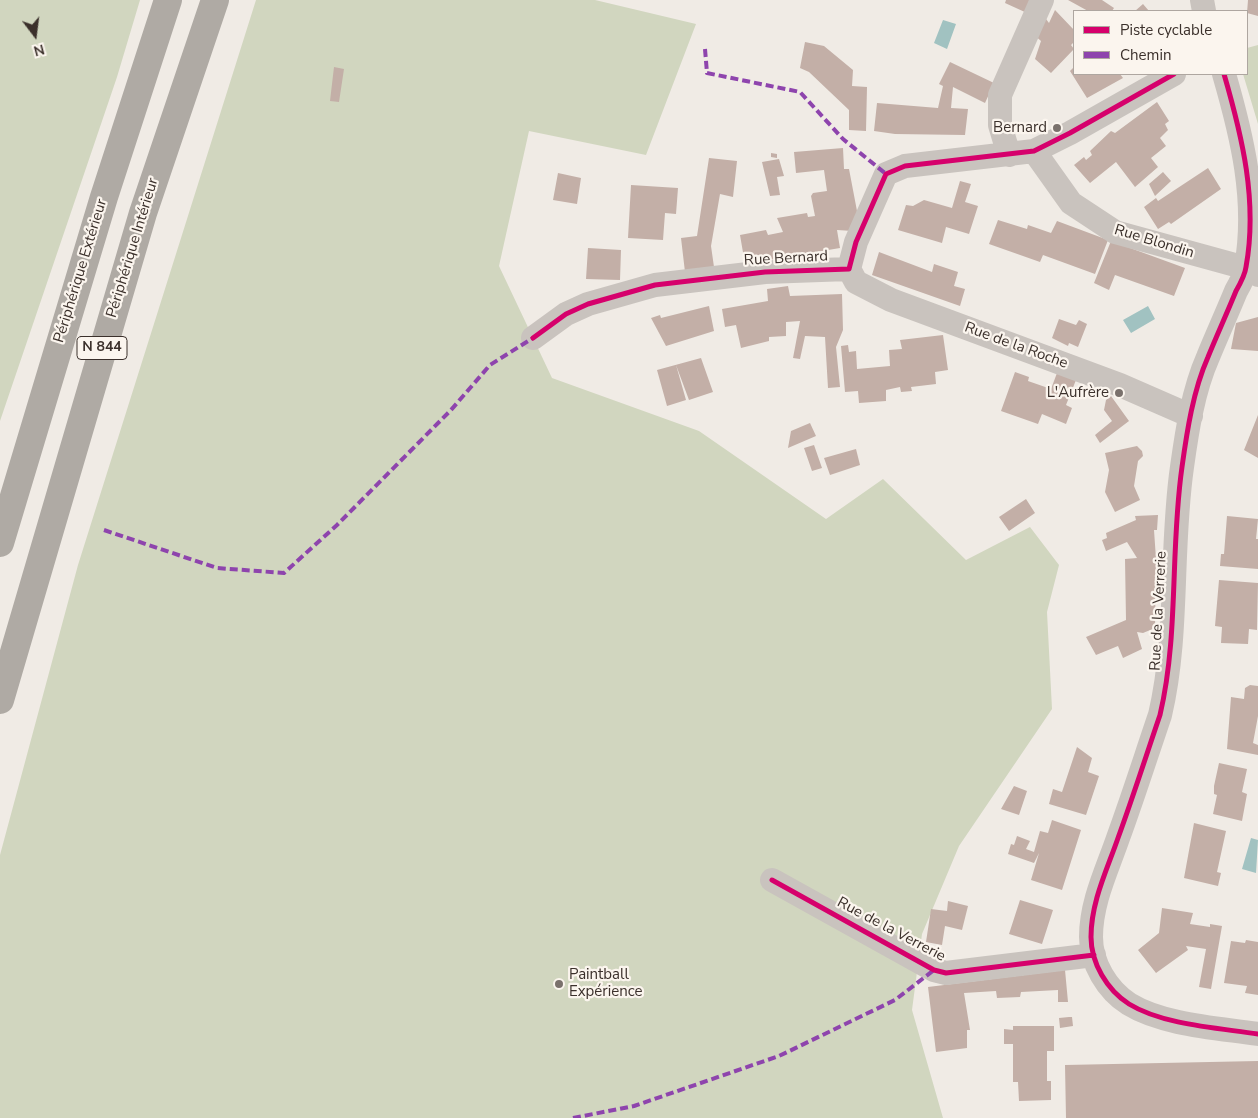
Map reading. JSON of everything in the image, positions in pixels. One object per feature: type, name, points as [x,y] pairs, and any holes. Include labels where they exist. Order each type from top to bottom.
[{"type":"highway","name":"Périphérique Extérieur","points":[[0,543],[95,225],[168,0]]},
{"type":"highway","name":"Périphérique Intérieur","points":[[0,700],[143,213],[215,0]]},
{"type":"street","points":[[1009,155],[1000,124],[1000,95],[1042,0]]},
{"type":"street","name":"Rue Bernard","points":[[533,338],[566,314],[588,304],[655,285],[764,272],[849,269],[856,242],[886,174],[905,166],[1034,151],[1070,134],[1172,75]]},
{"type":"street","points":[[1224,75],[1243,141],[1249,180],[1252,272]]},
{"type":"street","name":"Rue Blondin","points":[[1034,151],[1071,203],[1114,232],[1252,272]]},
{"type":"street","name":"Rue de la Roche","points":[[849,269],[856,282],[891,300],[1120,385],[1191,416]]},
{"type":"street","name":"Rue de la Verrerie","points":[[1252,272],[1206,360],[1191,416],[1182,468],[1174,558],[1171,660],[1166,689],[1160,715],[1096,900],[1091,938],[1094,955],[1102,975],[1119,996],[1144,1011],[1178,1021],[1258,1034]]},
{"type":"street","name":"Rue de la Verrerie","points":[[772,880],[934,970],[946,973],[1094,955]]},
{"type":"green space","points":[[0,0],[140,0],[117,77],[0,421]]},
{"type":"green space","points":[[256,0],[595,0],[696,24],[646,155],[529,131],[499,266],[552,378],[699,431],[826,519],[883,479],[966,560],[1030,527],[1059,565],[1047,612],[1052,709],[959,846],[922,934],[912,1010],[943,1118],[0,1118],[0,855],[78,565]]},
{"type":"green space","points":[[1258,45],[1258,124],[1243,75],[1248,75],[1248,48]]},
{"type":"water","points":[[943,20],[956,24],[947,49],[934,43]]},
{"type":"water","points":[[1148,306],[1155,319],[1131,333],[1123,320]]},
{"type":"water","points":[[1251,838],[1258,840],[1256,873],[1242,869]]},
{"type":"building","points":[[1006,0],[1033,0],[1027,13],[1005,3]]},
{"type":"building","points":[[1068,0],[1102,0],[1114,8],[1113,10],[1086,10]]},
{"type":"building","points":[[1248,0],[1258,0],[1258,16],[1248,13]]},
{"type":"building","points":[[1143,4],[1148,10],[1136,10]]},
{"type":"building","points":[[1055,10],[1073,29],[1073,43],[1071,45],[1073,50],[1051,73],[1035,59],[1041,41],[1032,33],[1046,19],[1049,23]]},
{"type":"building","points":[[805,42],[824,46],[853,70],[852,86],[867,87],[866,131],[849,130],[849,110],[809,72],[800,68]]},
{"type":"building","points":[[950,62],[994,83],[985,103],[953,87],[951,108],[968,109],[965,135],[895,134],[874,131],[877,103],[938,108],[943,86],[939,84]]},
{"type":"building","points":[[334,67],[344,69],[339,102],[330,101]]},
{"type":"building","points":[[1073,68],[1073,75],[1121,75],[1123,78],[1087,98],[1070,71]]},
{"type":"building","points":[[1157,102],[1169,121],[1165,124],[1168,130],[1160,138],[1166,146],[1151,158],[1158,167],[1135,187],[1116,162],[1090,183],[1074,165],[1084,157],[1086,160],[1092,155],[1090,151],[1111,131],[1115,133]]},
{"type":"building","points":[[843,148],[844,169],[849,169],[857,211],[853,231],[837,230],[840,248],[745,264],[740,235],[766,230],[768,235],[783,232],[777,218],[807,213],[808,217],[815,216],[811,196],[813,193],[827,191],[824,170],[796,173],[794,152]]},
{"type":"building","points":[[771,153],[777,154],[777,158],[771,157]]},
{"type":"building","points":[[709,158],[737,161],[733,197],[720,194],[711,246],[714,267],[685,272],[681,238],[697,236]]},
{"type":"building","points":[[779,159],[784,176],[777,177],[780,195],[770,196],[762,162]]},
{"type":"building","points":[[1208,168],[1221,189],[1171,224],[1169,222],[1158,229],[1144,207],[1156,198],[1158,201]]},
{"type":"building","points":[[1163,172],[1171,181],[1155,196],[1149,184]]},
{"type":"building","points":[[558,173],[581,178],[577,204],[553,200]]},
{"type":"building","points":[[960,181],[971,184],[965,202],[978,206],[969,234],[946,227],[942,243],[898,230],[906,205],[913,206],[924,200],[952,208]]},
{"type":"building","points":[[631,185],[678,188],[676,214],[665,213],[663,240],[628,238]]},
{"type":"building","points":[[998,220],[1027,229],[1028,225],[1051,233],[1057,221],[1108,240],[1095,274],[1043,255],[1040,262],[989,244]]},
{"type":"building","points":[[1111,241],[1185,268],[1174,296],[1115,275],[1109,290],[1094,283]]},
{"type":"building","points":[[588,248],[621,250],[620,280],[586,279]]},
{"type":"building","points":[[879,252],[932,272],[934,264],[958,272],[954,286],[965,289],[960,306],[872,275]]},
{"type":"building","points":[[788,286],[790,296],[842,294],[843,330],[836,347],[840,387],[828,388],[825,337],[805,336],[800,359],[793,358],[800,321],[786,322],[786,336],[769,337],[769,341],[741,348],[736,325],[725,327],[722,309],[768,301],[767,289]]},
{"type":"building","points":[[709,306],[714,331],[666,346],[651,318],[660,315],[661,318]]},
{"type":"building","points":[[1258,317],[1258,351],[1231,349],[1236,323]]},
{"type":"building","points":[[1059,319],[1076,325],[1079,320],[1087,324],[1078,347],[1069,343],[1068,346],[1052,338]]},
{"type":"building","points":[[943,335],[948,370],[935,372],[936,384],[911,387],[912,391],[901,392],[900,387],[886,390],[886,401],[859,403],[858,391],[845,392],[841,346],[848,345],[849,352],[856,351],[857,369],[890,366],[889,350],[902,349],[900,340]]},
{"type":"building","points":[[701,358],[713,392],[689,400],[676,365],[686,400],[667,406],[657,370]]},
{"type":"building","points":[[1015,372],[1029,377],[1028,381],[1051,389],[1057,373],[1076,380],[1066,405],[1072,408],[1066,424],[1042,414],[1038,424],[1001,411]]},
{"type":"building","points":[[1111,396],[1129,421],[1100,443],[1095,435],[1112,421],[1104,410],[1106,400]]},
{"type":"building","points":[[1258,415],[1258,458],[1244,450]]},
{"type":"building","points":[[810,423],[816,436],[788,448],[791,431]]},
{"type":"building","points":[[814,445],[822,468],[812,471],[804,448]]},
{"type":"building","points":[[1137,446],[1142,451],[1143,456],[1138,461],[1134,486],[1140,500],[1115,512],[1105,492],[1109,470],[1105,453]]},
{"type":"building","points":[[856,449],[860,465],[830,475],[824,458]]},
{"type":"building","points":[[1026,499],[1035,513],[1009,531],[999,517]]},
{"type":"building","points":[[1158,515],[1157,530],[1154,530],[1156,559],[1155,628],[1143,633],[1137,632],[1142,649],[1123,658],[1118,646],[1096,655],[1086,637],[1126,620],[1125,559],[1137,558],[1127,542],[1106,551],[1102,540],[1107,538],[1106,533],[1136,520],[1135,516]]},
{"type":"building","points":[[1227,516],[1258,519],[1256,539],[1258,539],[1258,569],[1220,566],[1221,554],[1224,554]]},
{"type":"building","points":[[1219,580],[1258,583],[1257,630],[1249,629],[1248,644],[1221,643],[1222,627],[1215,626]]},
{"type":"building","points":[[1250,685],[1258,686],[1258,716],[1253,743],[1258,745],[1258,755],[1227,749],[1231,697],[1244,699],[1245,688]]},
{"type":"building","points":[[1077,747],[1092,758],[1088,772],[1099,776],[1086,815],[1049,804],[1053,789],[1062,792]]},
{"type":"building","points":[[1219,763],[1247,769],[1242,792],[1247,794],[1242,821],[1213,814],[1217,795],[1214,794],[1214,786]]},
{"type":"building","points":[[1014,786],[1027,791],[1019,815],[1001,809]]},
{"type":"building","points":[[1052,820],[1081,830],[1062,890],[1031,880],[1039,853],[1034,863],[1008,854],[1011,844],[1014,845],[1017,836],[1030,841],[1026,849],[1034,852],[1040,831],[1048,833]]},
{"type":"building","points":[[1194,823],[1226,831],[1217,872],[1221,873],[1218,886],[1184,878]]},
{"type":"building","points":[[1020,900],[1053,910],[1042,944],[1009,934]]},
{"type":"building","points":[[948,901],[968,906],[962,930],[945,926],[942,945],[926,942],[931,909],[947,911]]},
{"type":"building","points":[[1162,908],[1193,913],[1190,924],[1210,927],[1210,924],[1222,926],[1211,989],[1199,987],[1206,949],[1186,946],[1188,950],[1156,973],[1138,950],[1159,933]]},
{"type":"building","points":[[1246,940],[1258,942],[1258,995],[1245,993],[1247,986],[1224,983],[1231,941],[1245,943]]},
{"type":"building","points":[[1065,970],[1068,1002],[1058,1002],[1058,990],[1021,992],[1020,997],[997,998],[996,991],[964,993],[970,1030],[967,1030],[967,1048],[936,1052],[928,987]]},
{"type":"building","points":[[1072,1017],[1073,1026],[1060,1028],[1059,1018]]},
{"type":"building","points":[[1013,1026],[1054,1026],[1054,1051],[1047,1051],[1047,1081],[1051,1081],[1051,1100],[1019,1101],[1018,1082],[1013,1082],[1013,1044],[1004,1044],[1004,1029],[1013,1030]]},
{"type":"building","points":[[1258,1061],[1258,1118],[1066,1118],[1065,1065]]},
{"type":"marked path","points":[[705,49],[707,73],[800,92],[843,139],[886,174]]},
{"type":"marked path","points":[[104,530],[217,568],[284,573],[337,525],[451,410],[490,365],[533,338]]},
{"type":"marked path","points":[[573,1118],[634,1106],[779,1056],[895,1000],[934,970]]},
{"type":"cycle path","points":[[533,338],[566,314],[588,304],[655,285],[765,272],[849,269],[856,242],[886,174],[905,166],[1034,151],[1070,133],[1172,75]]},
{"type":"cycle path","points":[[1224,75],[1237,121],[1249,193],[1250,218],[1246,267],[1198,383],[1191,411],[1178,498],[1172,623],[1166,684],[1160,715],[1097,899],[1091,937],[1097,966],[1107,984],[1129,1004],[1158,1017],[1174,1021],[1258,1034]]},
{"type":"cycle path","points":[[772,880],[934,970],[946,973],[1094,955]]},
{"type":"place","name":"Bernard","points":[[1057,128]]},
{"type":"place","name":"L'Aufrère","points":[[1119,393]]},
{"type":"place","name":"Paintball Expérience","points":[[559,984]]}]
